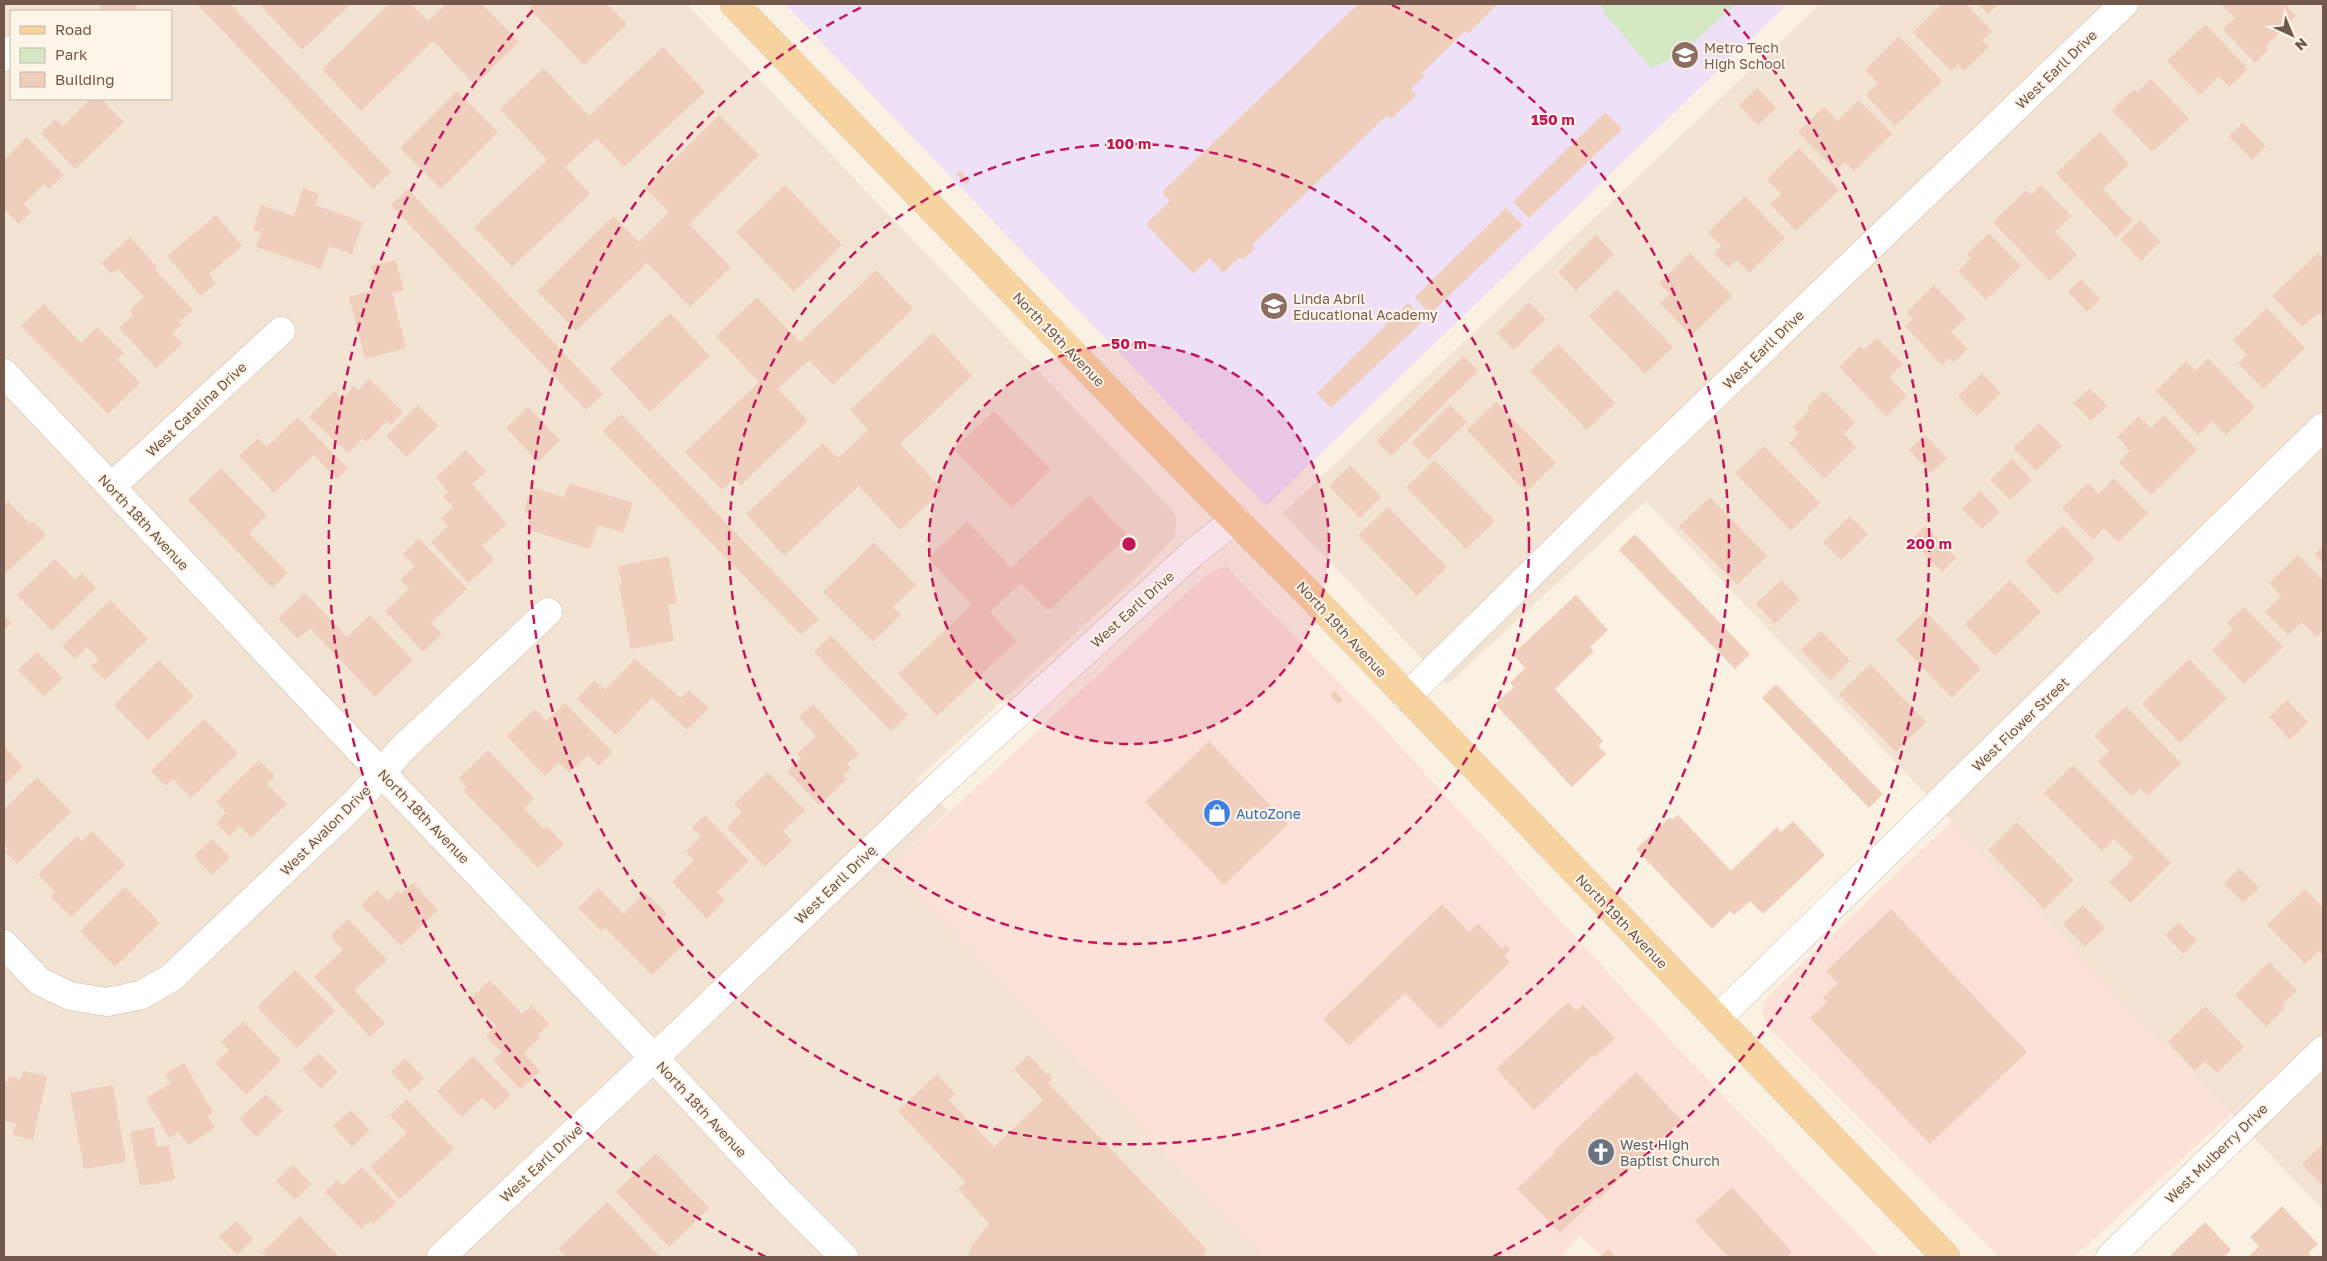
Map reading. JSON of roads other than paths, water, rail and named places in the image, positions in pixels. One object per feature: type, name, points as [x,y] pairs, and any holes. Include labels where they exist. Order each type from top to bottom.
[{"type":"main road","name":"North 19th Avenue","points":[[734,4],[1236,519],[1946,1257]]},
{"type":"street","name":"West Earll Drive","points":[[1406,697],[1627,480],[2124,4]]},
{"type":"street","name":"West Catalina Drive","points":[[111,487],[280,331]]},
{"type":"street","name":"North 18th Avenue","points":[[4,373],[700,1108],[844,1257]]},
{"type":"street","name":"West Flower Street","points":[[1717,1019],[2323,428]]},
{"type":"street","name":"West Earll Drive","points":[[441,1257],[654,1058],[935,789],[1193,553],[1236,519]]},
{"type":"street","name":"West Avalon Drive","points":[[4,944],[39,981],[70,996],[108,1002],[141,995],[172,978],[356,802],[403,748],[548,612]]},
{"type":"street","name":"West Mulberry Drive","points":[[2110,1257],[2323,1050]]},
{"type":"place","name":"Metro Tech High School","points":[[1685,55]]},
{"type":"place","name":"Linda Abril Educational Academy","points":[[1274,306]]},
{"type":"place","name":"AutoZone","points":[[1217,813]]},
{"type":"place","name":"West High Baptist Church","points":[[1601,1152]]}]
